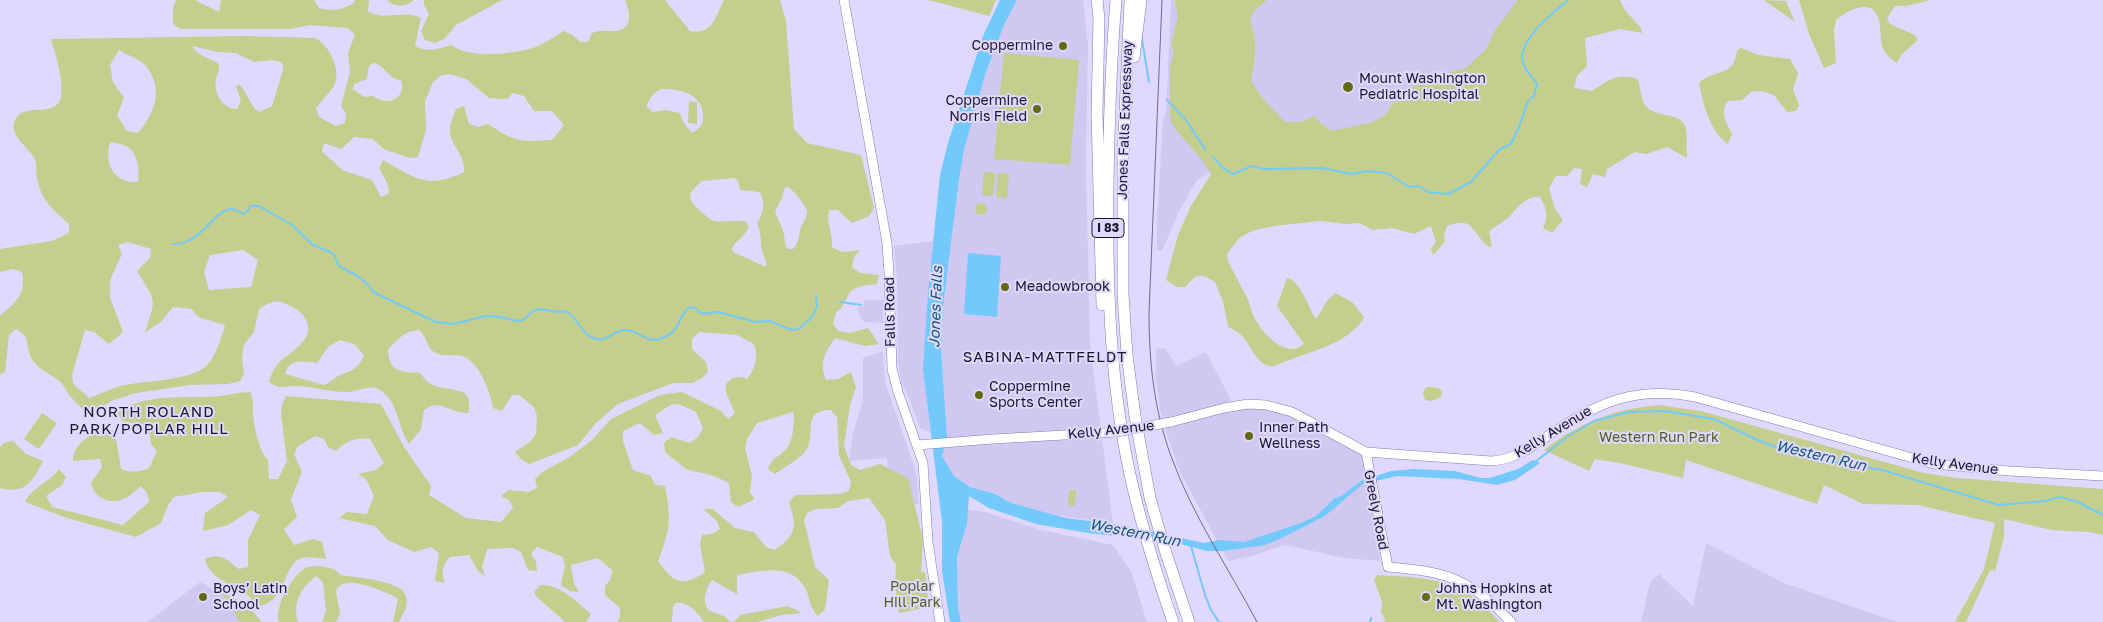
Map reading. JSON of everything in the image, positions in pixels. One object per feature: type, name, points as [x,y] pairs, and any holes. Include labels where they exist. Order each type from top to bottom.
[{"type":"highway","points":[[1096,0],[1099,18],[1097,113],[1101,294],[1115,380]]},
{"type":"highway","name":"Jones Falls Expressway","points":[[1116,0],[1111,78],[1108,207],[1109,294],[1115,380],[1126,455],[1140,520],[1173,622]]},
{"type":"highway","name":"Jones Falls Expressway","points":[[1130,0],[1123,158],[1123,294],[1127,355],[1141,452],[1157,523],[1189,622]]},
{"type":"highway","points":[[1123,158],[1136,25],[1141,0]]},
{"type":"main road","name":"Falls Road","points":[[844,0],[886,243],[889,273],[892,369],[898,392],[918,445],[925,477],[928,542],[940,622]]},
{"type":"main road","name":"Kelly Avenue","points":[[918,445],[1117,432],[1171,422],[1238,405],[1273,406],[1292,412],[1366,452],[1395,456],[1499,461],[1521,453],[1599,405],[1629,396],[1662,392],[1696,397],[1934,464],[2009,471],[2103,476]]},
{"type":"main road","name":"Greely Road","points":[[1366,452],[1368,472],[1388,568],[1427,571],[1456,579],[1471,586],[1489,599],[1511,622]]},
{"type":"shaded area","points":[[1017,0],[1083,0],[1088,44],[1086,169],[1090,344],[1113,524],[1051,514],[1011,503],[993,493],[970,487],[954,476],[942,456],[947,437],[941,348],[943,307],[959,180],[964,150],[986,72],[1004,25]]},
{"type":"shaded area","name":"Mount Washington Pediatric Hospital","points":[[1171,0],[1588,0],[1531,79],[1214,171],[1197,180],[1179,211],[1162,251],[1157,250],[1157,224],[1163,117],[1166,116]]},
{"type":"shaded area","points":[[933,241],[923,369],[931,433],[920,428],[901,382],[898,359],[897,282],[894,246]]},
{"type":"shaded area","points":[[864,300],[883,300],[883,323],[864,322],[860,317],[857,307],[863,307]]},
{"type":"shaded area","points":[[1165,348],[1176,366],[1206,352],[1234,406],[1281,408],[1365,454],[1380,561],[1345,558],[1285,545],[1228,561],[1180,472],[1167,434],[1160,409],[1156,380],[1156,349]]},
{"type":"shaded area","points":[[883,351],[885,382],[914,466],[919,504],[890,505],[887,458],[849,461],[853,434],[863,399],[863,358]]},
{"type":"shaded area","points":[[967,509],[985,512],[1041,530],[1113,545],[1131,571],[1147,622],[961,622],[958,608],[957,557],[967,524]]},
{"type":"shaded area","points":[[1706,543],[1790,586],[1897,622],[1641,622],[1650,582],[1659,574],[1693,606]]},
{"type":"shaded area","name":"Boys’ Latin School","points":[[200,582],[243,608],[245,622],[147,622]]},
{"type":"green space","name":"Poplar Hill Park","points":[[176,0],[195,0],[219,12],[221,0],[314,0],[319,8],[337,10],[354,3],[355,0],[369,0],[368,11],[374,14],[387,16],[408,15],[421,18],[415,46],[429,50],[451,45],[468,52],[489,54],[530,49],[543,44],[564,31],[573,35],[580,42],[588,42],[592,33],[620,30],[629,21],[625,0],[665,0],[690,31],[698,32],[704,30],[712,23],[724,0],[780,0],[786,21],[794,129],[807,143],[861,155],[874,208],[869,216],[852,223],[838,210],[829,210],[828,219],[832,247],[841,252],[860,250],[854,257],[852,267],[860,273],[879,275],[877,284],[858,287],[852,290],[840,310],[836,312],[833,324],[838,331],[850,333],[868,328],[879,344],[865,346],[835,338],[824,358],[824,374],[826,380],[838,379],[851,372],[856,387],[850,405],[844,446],[851,465],[860,470],[880,464],[908,478],[923,539],[921,572],[925,572],[929,607],[899,613],[895,587],[896,565],[890,556],[885,520],[869,498],[848,501],[838,508],[816,509],[808,512],[804,520],[815,567],[829,580],[825,609],[818,616],[812,608],[805,588],[799,580],[792,574],[784,571],[765,570],[737,575],[737,594],[712,580],[705,595],[706,606],[708,610],[726,617],[730,622],[704,622],[692,608],[685,604],[676,603],[673,607],[672,622],[617,622],[620,617],[620,608],[605,595],[605,586],[611,579],[612,570],[598,558],[571,565],[574,584],[579,592],[570,591],[561,585],[565,566],[563,557],[537,547],[531,554],[536,562],[537,571],[528,570],[521,552],[513,548],[487,549],[482,567],[485,576],[478,571],[469,555],[450,557],[443,569],[445,583],[435,581],[439,553],[431,547],[414,552],[388,540],[375,526],[339,518],[347,512],[367,514],[374,496],[366,479],[358,474],[376,470],[384,463],[370,439],[352,441],[336,451],[328,447],[324,439],[315,436],[298,446],[294,454],[302,472],[291,499],[297,517],[284,529],[294,545],[313,539],[322,542],[326,559],[305,557],[296,562],[291,567],[275,597],[268,603],[259,606],[244,592],[215,575],[207,566],[205,559],[215,556],[223,558],[239,569],[248,567],[248,540],[260,515],[251,510],[228,525],[203,531],[205,513],[228,497],[220,492],[202,492],[174,497],[168,505],[161,523],[136,537],[67,518],[25,502],[32,492],[59,469],[66,477],[62,485],[46,496],[52,507],[123,525],[149,502],[147,493],[141,486],[129,496],[117,501],[106,500],[101,497],[93,489],[91,483],[102,467],[100,459],[73,461],[76,449],[80,444],[85,439],[107,427],[115,432],[121,469],[132,471],[149,468],[157,451],[151,444],[149,426],[122,421],[117,413],[128,406],[153,399],[219,396],[250,392],[253,399],[255,430],[262,450],[268,460],[269,479],[278,479],[287,461],[281,414],[286,396],[381,404],[404,447],[431,486],[429,495],[466,518],[501,522],[513,508],[509,500],[501,496],[509,490],[529,492],[537,488],[535,479],[542,472],[568,458],[591,441],[611,419],[660,395],[682,392],[721,411],[728,419],[735,413],[725,386],[734,378],[747,379],[755,363],[754,344],[737,335],[699,332],[692,339],[692,349],[706,362],[708,372],[701,379],[692,383],[673,383],[618,404],[596,423],[578,445],[529,464],[515,452],[530,442],[536,434],[537,416],[534,407],[519,395],[512,395],[502,411],[493,408],[484,380],[475,366],[465,357],[441,355],[434,352],[419,330],[405,334],[388,350],[391,363],[402,371],[420,373],[426,381],[433,385],[460,391],[468,398],[469,404],[468,413],[436,405],[424,410],[421,429],[409,444],[392,403],[378,389],[369,388],[351,392],[340,392],[297,386],[279,387],[269,382],[276,366],[304,341],[308,329],[307,322],[301,313],[291,306],[280,302],[271,303],[259,309],[254,332],[244,344],[242,359],[244,374],[240,381],[228,384],[190,385],[136,393],[111,401],[88,415],[69,395],[60,382],[33,361],[25,336],[16,329],[9,335],[5,372],[0,375],[0,316],[18,297],[23,286],[23,280],[22,272],[13,269],[0,272],[0,249],[52,241],[69,233],[69,224],[53,209],[41,192],[35,159],[19,140],[14,129],[14,123],[20,114],[27,111],[51,108],[59,102],[62,89],[61,80],[51,39],[243,36],[315,38],[329,52],[333,59],[336,73],[334,86],[316,108],[319,117],[336,126],[345,123],[346,114],[341,106],[350,72],[348,53],[355,35],[348,28],[310,25],[290,29],[181,29],[173,24],[173,8]],"holes":[[[192,46],[218,52],[236,53],[254,62],[272,60],[281,62],[283,70],[272,106],[259,112],[239,84],[236,87],[241,100],[237,109],[227,106],[220,99],[215,85],[219,64],[197,52]],[[119,50],[146,66],[155,83],[156,92],[153,109],[138,133],[127,131],[117,115],[124,98],[113,82],[110,65]],[[373,63],[381,66],[393,77],[401,80],[402,86],[399,96],[390,101],[373,96],[364,97],[353,89],[354,84],[367,79],[369,66]],[[449,74],[466,79],[489,98],[507,99],[513,93],[524,96],[534,111],[552,111],[564,125],[552,140],[518,140],[488,124],[478,127],[469,124],[464,106],[456,109],[450,135],[463,160],[464,172],[440,180],[422,180],[383,160],[379,168],[388,185],[389,194],[381,197],[372,180],[344,171],[322,152],[324,143],[341,149],[354,137],[372,139],[384,149],[409,158],[418,157],[426,130],[425,101],[433,82],[440,76]],[[661,89],[676,90],[690,95],[700,103],[703,121],[700,127],[692,133],[683,122],[680,113],[666,110],[653,112],[646,106],[653,94]],[[110,142],[127,147],[132,151],[136,159],[139,173],[138,182],[129,181],[117,176],[112,171],[108,158]],[[734,178],[738,181],[740,190],[760,192],[763,208],[757,223],[760,230],[766,267],[733,252],[732,248],[749,226],[746,222],[711,220],[693,203],[690,197],[693,190],[702,181]],[[788,187],[799,198],[807,212],[798,241],[793,249],[788,249],[786,245],[775,211],[782,198],[784,189]],[[128,242],[151,249],[150,258],[137,271],[153,300],[145,332],[161,322],[173,307],[192,309],[198,317],[225,325],[218,348],[209,363],[189,375],[121,386],[89,398],[73,384],[72,375],[85,330],[94,332],[109,344],[123,332],[110,298],[110,280],[122,254],[118,245]],[[243,250],[258,260],[251,287],[209,290],[204,272],[210,255]],[[340,340],[354,344],[364,355],[354,369],[324,385],[285,374],[290,365],[302,361],[317,363],[328,347]],[[679,404],[696,412],[703,428],[698,437],[690,443],[671,437],[664,443],[665,452],[686,469],[714,476],[729,483],[731,502],[738,507],[755,499],[750,493],[752,476],[745,448],[747,439],[757,423],[793,412],[794,420],[791,441],[785,451],[772,461],[768,469],[775,474],[805,452],[809,446],[812,419],[815,414],[831,410],[837,417],[839,455],[851,482],[849,491],[840,494],[795,495],[789,502],[794,524],[793,529],[788,539],[775,550],[766,547],[754,532],[735,528],[713,509],[703,509],[717,521],[720,529],[712,534],[702,535],[700,544],[705,572],[690,580],[678,581],[658,561],[669,524],[665,486],[655,485],[651,476],[633,470],[623,441],[623,431],[640,423],[654,435],[663,433],[655,415],[670,405]]]},
{"type":"green space","points":[[387,0],[414,0],[401,6],[390,3]]},
{"type":"green space","points":[[424,0],[502,0],[456,25],[444,39],[435,43],[425,40],[421,31],[429,14],[424,5]]},
{"type":"green space","points":[[928,0],[996,0],[989,16]]},
{"type":"green space","points":[[1175,0],[1267,0],[1254,11],[1250,19],[1255,39],[1255,56],[1251,81],[1264,100],[1285,122],[1301,122],[1314,116],[1332,131],[1373,122],[1385,115],[1391,105],[1405,96],[1410,89],[1437,76],[1466,68],[1486,49],[1495,30],[1518,0],[1620,0],[1625,10],[1641,28],[1642,33],[1620,29],[1585,38],[1587,66],[1577,76],[1574,88],[1592,91],[1619,77],[1638,79],[1645,105],[1649,109],[1682,121],[1686,132],[1687,158],[1667,147],[1646,154],[1635,152],[1607,169],[1605,177],[1593,174],[1587,187],[1580,184],[1582,169],[1574,168],[1567,176],[1556,176],[1549,188],[1555,209],[1563,220],[1552,233],[1543,228],[1547,216],[1546,209],[1540,197],[1535,197],[1523,203],[1508,218],[1489,231],[1492,246],[1489,247],[1472,227],[1463,223],[1447,226],[1444,234],[1445,242],[1433,255],[1431,249],[1436,242],[1431,226],[1414,234],[1392,228],[1373,230],[1359,223],[1346,224],[1320,221],[1274,226],[1252,231],[1239,238],[1227,254],[1228,261],[1248,300],[1256,322],[1274,342],[1289,349],[1297,348],[1304,344],[1277,306],[1287,278],[1296,283],[1300,288],[1315,318],[1317,318],[1327,301],[1335,293],[1352,302],[1364,317],[1349,334],[1337,341],[1286,362],[1269,366],[1263,364],[1240,334],[1228,326],[1223,301],[1215,282],[1198,276],[1192,279],[1185,287],[1177,287],[1166,280],[1178,235],[1191,206],[1211,174],[1202,160],[1173,126],[1170,116],[1170,67],[1174,54],[1171,43],[1178,17]]},
{"type":"green space","points":[[1764,0],[1786,1],[1795,22]]},
{"type":"green space","points":[[1799,0],[1931,0],[1906,6],[1895,6],[1887,18],[1890,24],[1915,35],[1918,40],[1902,54],[1897,63],[1884,51],[1880,24],[1875,12],[1866,7],[1861,7],[1849,11],[1836,20],[1834,30],[1836,63],[1824,68],[1809,34]]},
{"type":"green space","points":[[1741,48],[1758,55],[1790,59],[1798,73],[1793,89],[1799,106],[1796,111],[1787,112],[1774,95],[1762,91],[1751,92],[1742,100],[1728,101],[1725,105],[1724,113],[1732,134],[1728,144],[1712,125],[1705,108],[1699,83],[1705,78],[1723,72],[1732,66],[1737,51]]},
{"type":"green space","name":"Coppermine Norris Field","points":[[1004,53],[1079,60],[1070,165],[994,159]]},
{"type":"green space","points":[[689,101],[697,102],[697,124],[688,123]]},
{"type":"green space","points":[[984,172],[995,173],[993,196],[982,195]]},
{"type":"green space","points":[[998,173],[1009,174],[1007,198],[996,197]]},
{"type":"green space","points":[[979,203],[983,203],[987,209],[983,215],[979,215],[975,211],[975,207]]},
{"type":"green space","points":[[1429,387],[1439,388],[1442,392],[1441,397],[1432,401],[1425,400],[1423,393]]},
{"type":"green space","name":"Western Run Park","points":[[1659,405],[1701,411],[1924,473],[1957,478],[2103,489],[2103,535],[2089,532],[2052,530],[2004,519],[2004,537],[1995,571],[1990,570],[1966,622],[1955,622],[1984,569],[1995,523],[1918,505],[1863,504],[1824,485],[1817,504],[1686,460],[1683,478],[1595,459],[1589,471],[1544,450],[1557,440],[1598,418],[1627,410]]},
{"type":"green space","points":[[42,413],[57,423],[39,449],[24,439]]},
{"type":"green space","points":[[13,441],[26,454],[43,461],[36,475],[27,485],[16,490],[9,490],[0,488],[0,447],[4,443]]},
{"type":"green space","points":[[1069,490],[1076,490],[1075,506],[1068,505]]},
{"type":"green space","points":[[320,566],[334,569],[341,575],[375,580],[403,590],[407,599],[406,608],[399,622],[393,622],[398,599],[394,596],[363,584],[346,583],[336,591],[340,614],[336,622],[322,622],[326,611],[323,582],[316,576],[299,596],[296,608],[298,622],[279,622],[278,616],[281,601],[294,579],[306,568]]},
{"type":"green space","name":"Johns Hopkins at Mt. Washington","points":[[1377,575],[1412,577],[1436,581],[1458,588],[1477,600],[1500,622],[1383,622],[1386,620],[1381,613],[1382,602],[1374,580]]},
{"type":"green space","points":[[541,585],[562,591],[574,600],[591,614],[586,622],[565,622],[536,596],[534,592]]},
{"type":"green space","points":[[218,590],[246,604],[262,622],[239,622],[231,605]]},
{"type":"green space","points":[[788,606],[802,613],[781,615],[758,622],[734,622],[740,615]]},
{"type":"water","name":"Jones Falls","points":[[1000,0],[1017,0],[1004,25],[986,72],[964,150],[943,307],[941,348],[947,437],[942,456],[954,476],[970,487],[993,493],[1011,503],[1066,518],[1121,525],[1204,543],[1219,540],[1244,542],[1301,523],[1316,516],[1335,498],[1341,496],[1361,481],[1391,471],[1414,469],[1455,471],[1481,478],[1490,478],[1518,469],[1533,460],[1540,463],[1515,480],[1497,485],[1459,479],[1397,476],[1363,484],[1325,516],[1282,538],[1265,545],[1223,551],[1207,551],[1173,542],[1088,533],[1036,524],[989,508],[969,496],[967,524],[957,557],[958,608],[961,622],[950,622],[942,571],[942,522],[923,369],[928,293],[940,175],[948,143],[983,36]]},
{"type":"water","points":[[968,253],[1001,256],[997,317],[964,314]]},
{"type":"waterway","points":[[1213,157],[1223,168],[1233,174],[1252,166],[1264,169],[1322,168],[1351,174],[1367,171],[1387,173],[1409,187],[1418,186],[1428,192],[1448,194],[1471,182],[1499,150],[1511,144],[1528,101],[1534,96],[1537,84],[1522,61],[1524,49],[1540,25],[1568,0]]},
{"type":"waterway","points":[[1142,39],[1149,82]]},
{"type":"waterway","points":[[1167,100],[1186,120],[1205,149]]},
{"type":"waterway","points":[[173,244],[191,240],[223,212],[232,209],[245,214],[251,206],[259,206],[292,225],[313,245],[330,252],[335,256],[339,266],[361,278],[375,293],[436,322],[454,324],[486,316],[517,321],[523,320],[538,309],[564,311],[572,316],[587,334],[597,339],[606,338],[622,330],[632,331],[649,339],[660,339],[672,333],[686,310],[690,307],[695,308],[702,314],[718,312],[756,322],[769,321],[792,330],[799,329],[813,316],[817,306],[816,295]]},
{"type":"waterway","points":[[840,302],[861,305]]},
{"type":"waterway","name":"Western Run","points":[[1535,462],[1567,437],[1594,421],[1629,412],[1665,411],[1714,419],[1773,446],[1824,460],[1882,470],[1999,505],[2045,501],[2060,497],[2078,502],[2103,515]]},
{"type":"waterway","points":[[1191,546],[1205,595],[1211,610],[1219,622]]},
{"type":"waterway","points":[[1370,622],[1371,618]]},
{"type":"tram line","points":[[1162,0],[1149,313],[1150,350],[1154,386],[1165,439],[1189,499],[1257,622]]},
{"type":"place","name":"Coppermine","points":[[1063,46]]},
{"type":"place","name":"Mount Washington Pediatric Hospital","points":[[1348,87]]},
{"type":"place","name":"Coppermine Norris Field","points":[[1037,109]]},
{"type":"place","name":"Meadowbrook","points":[[1005,287]]},
{"type":"place","name":"Coppermine Sports Center","points":[[979,395]]},
{"type":"place","name":"Inner Path Wellness","points":[[1249,436]]},
{"type":"place","name":"Boys’ Latin School","points":[[203,597]]},
{"type":"place","name":"Johns Hopkins at Mt. Washington","points":[[1426,597]]},
{"type":"district","name":"SABINA-MATTFELDT","points":[[1045,357]]},
{"type":"district","name":"NORTH ROLAND PARK/POPLAR HILL","points":[[149,420]]}]
